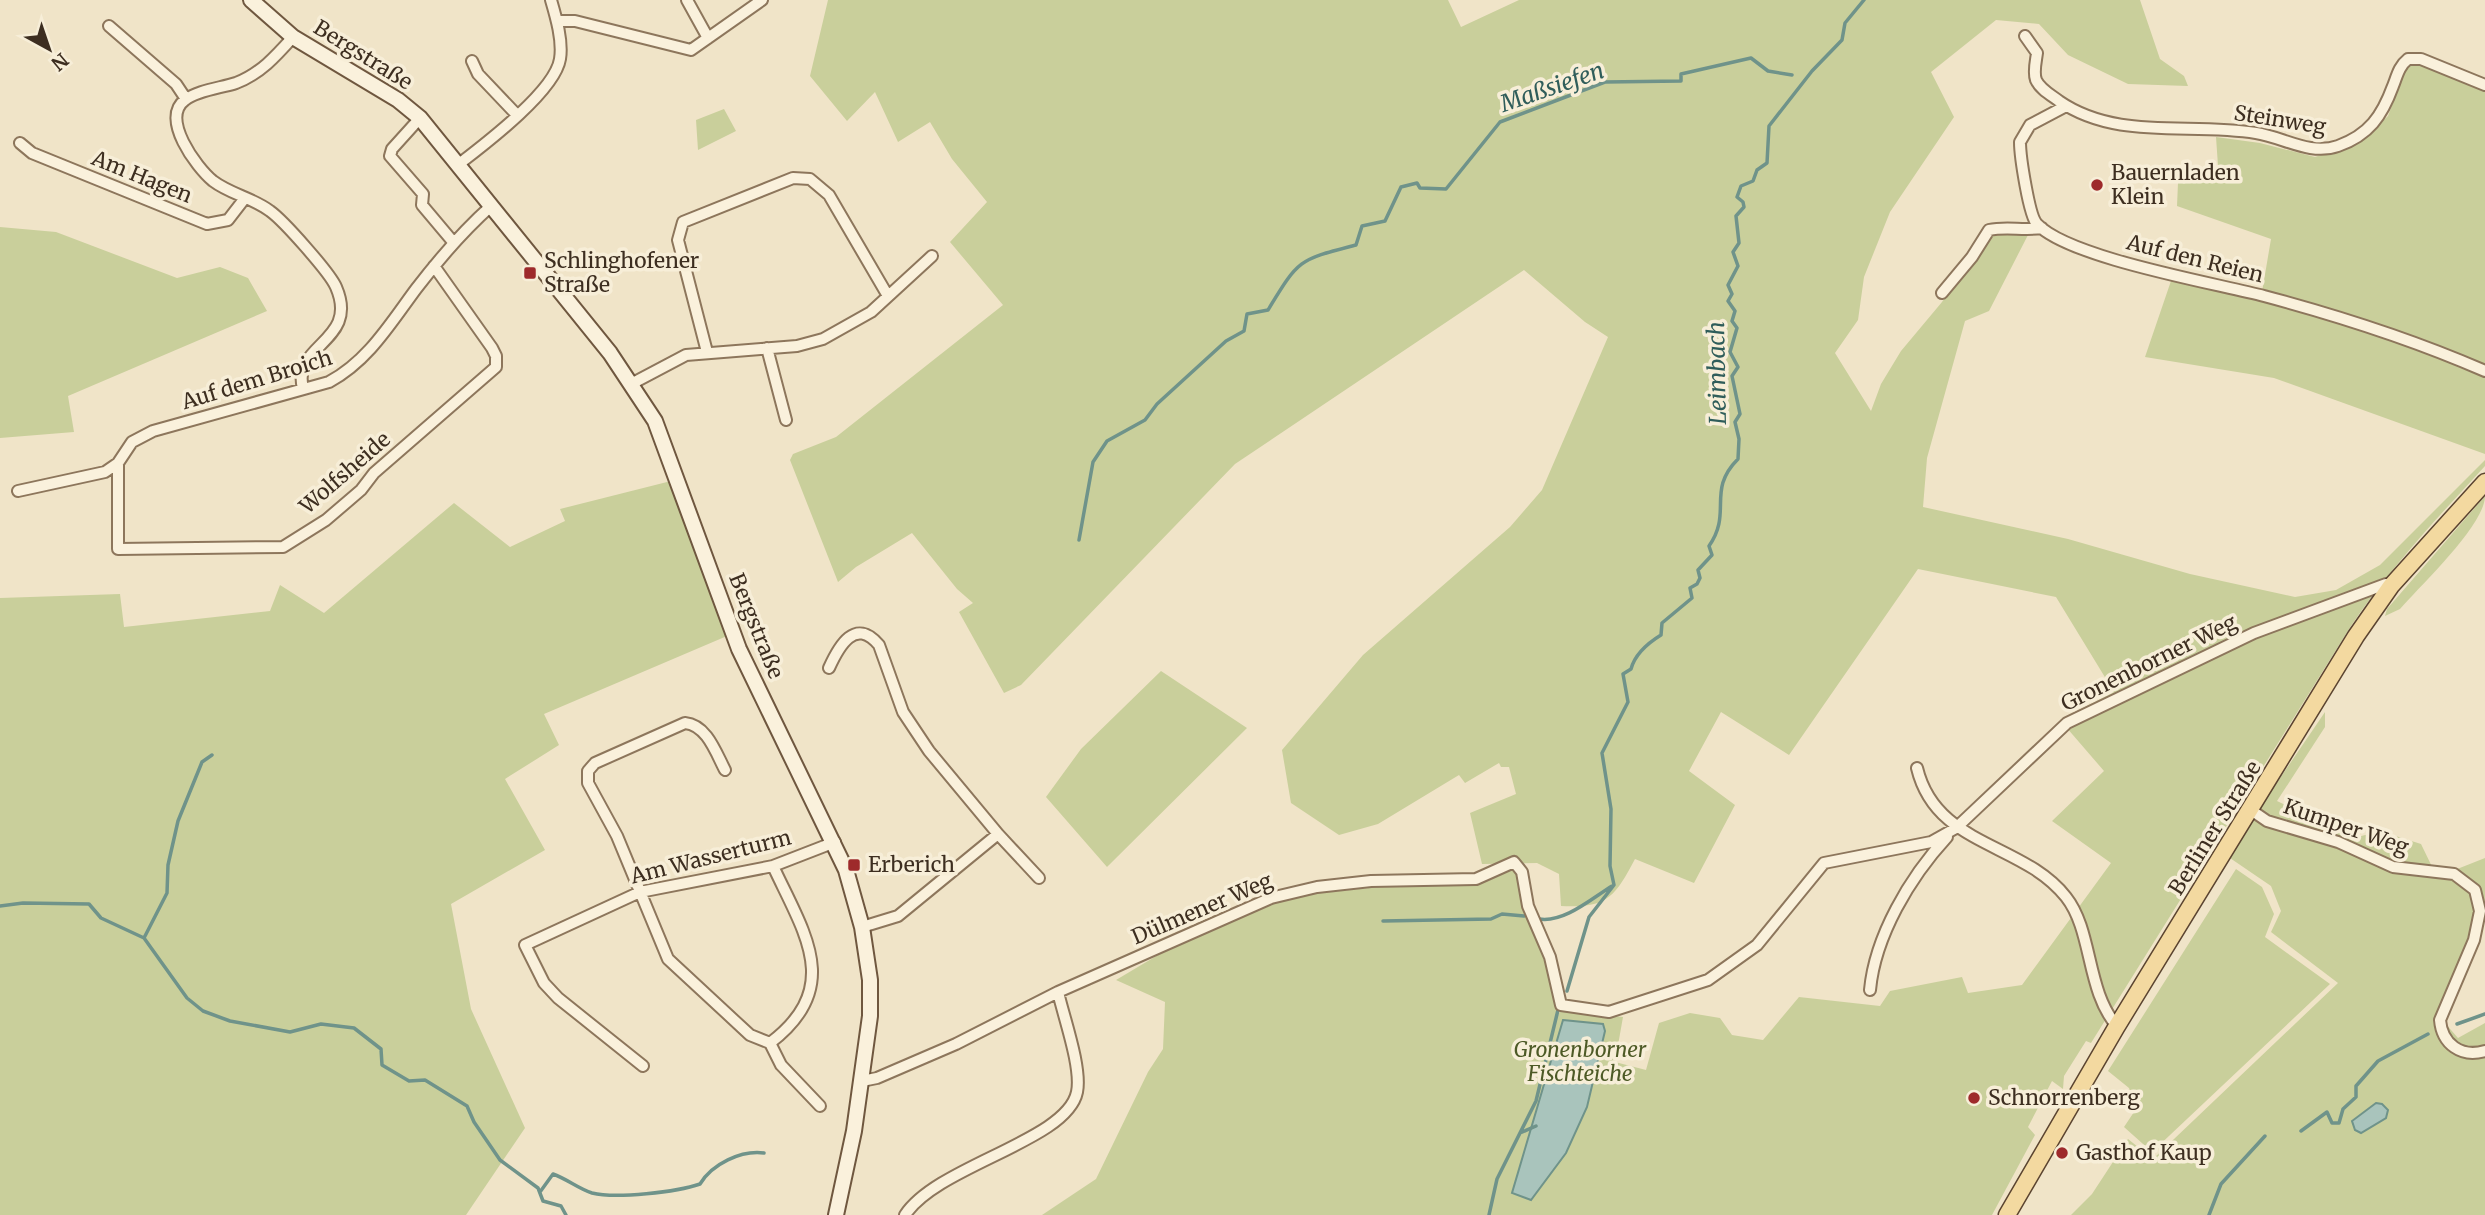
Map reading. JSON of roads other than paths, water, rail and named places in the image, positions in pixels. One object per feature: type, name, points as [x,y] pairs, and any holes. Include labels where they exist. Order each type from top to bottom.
[{"type":"main road","name":"Berliner Straße","points":[[2007,1215],[2117,1026],[2252,810],[2356,636],[2390,586],[2485,482]]},
{"type":"street","name":"Bergstraße","points":[[251,0],[293,37],[388,94],[420,118],[633,383],[667,448],[739,649],[835,842],[862,927],[870,979],[870,1016],[862,1081],[836,1215]]},
{"type":"street","points":[[459,164],[550,83],[561,59],[557,21],[551,0]]},
{"type":"street","points":[[687,0],[708,38]]},
{"type":"street","points":[[557,21],[576,21],[691,50],[762,0]]},
{"type":"street","points":[[109,26],[176,84],[186,99]]},
{"type":"street","name":"Steinweg","points":[[2025,36],[2037,53],[2036,80],[2066,106],[2099,121],[2257,133],[2321,150],[2352,140],[2373,125],[2385,108],[2399,69],[2408,59],[2421,59],[2485,85]]},
{"type":"street","points":[[293,37],[252,76],[186,99],[177,109],[175,124],[192,155],[214,181],[270,211],[329,276],[340,298],[339,325],[331,338],[304,361],[301,369],[303,388]]},
{"type":"street","points":[[472,61],[478,74],[516,114]]},
{"type":"street","points":[[2042,228],[2031,214],[2020,142],[2030,125],[2066,106]]},
{"type":"street","name":"Bergstraße","points":[[420,118],[392,149],[390,156],[423,194],[422,205],[454,243]]},
{"type":"street","name":"Am Hagen","points":[[20,143],[32,153],[207,224],[228,220],[245,198]]},
{"type":"street","points":[[707,352],[678,240],[683,222],[793,178],[810,179],[829,195],[888,296]]},
{"type":"street","name":"Auf dem Broich","points":[[18,491],[105,472],[118,463],[128,447],[153,431],[329,382],[358,364],[434,266],[491,205]]},
{"type":"street","points":[[1942,293],[1972,257],[1989,230],[2007,226],[2027,230],[2042,228]]},
{"type":"street","name":"Auf den Reien","points":[[2042,228],[2061,239],[2128,263],[2290,304],[2434,349],[2485,371]]},
{"type":"street","points":[[633,383],[668,362],[686,355],[767,348],[823,339],[852,326],[932,256]]},
{"type":"street","name":"Wolfsheide","points":[[118,463],[118,549],[283,547],[326,520],[361,490],[374,473],[496,367],[496,356],[492,348],[434,266]]},
{"type":"street","points":[[767,348],[786,420]]},
{"type":"street","name":"Gronenborner Weg","points":[[1870,990],[1872,966],[1901,902],[1926,859],[2067,723],[2254,633],[2386,584],[2390,586]]},
{"type":"street","points":[[829,668],[839,648],[848,638],[860,634],[879,645],[903,712],[929,751],[1038,878]]},
{"type":"street","points":[[725,770],[705,734],[692,724],[685,723],[608,755],[588,771],[588,783],[617,836],[668,959],[750,1035],[770,1042],[781,1065],[820,1106]]},
{"type":"street","points":[[1917,768],[1922,789],[1933,806],[1956,828],[2028,866],[2066,896],[2080,921],[2088,961],[2110,1018],[2117,1026]]},
{"type":"street","name":"Kumper Weg","points":[[2252,810],[2267,821],[2339,842],[2393,867],[2454,874],[2475,890],[2480,911],[2474,940],[2440,1020],[2442,1034],[2452,1046],[2468,1053],[2485,1051]]},
{"type":"street","name":"Gronenborner Weg","points":[[1560,1002],[1560,1005],[1609,1012],[1708,979],[1757,945],[1824,863],[1931,842],[1956,828]]},
{"type":"street","points":[[862,927],[898,916],[998,834]]},
{"type":"street","name":"Am Wasserturm","points":[[643,1066],[558,998],[544,983],[525,945],[640,892],[773,866],[835,842]]},
{"type":"street","name":"Dülmener Weg","points":[[862,1081],[877,1078],[956,1044],[1058,992],[1271,898],[1317,887],[1371,881],[1476,879],[1514,862],[1522,872],[1528,906],[1550,957],[1560,1002]]},
{"type":"street","points":[[770,1042],[801,1014],[812,986],[811,955],[806,938],[773,866]]},
{"type":"street","points":[[905,1215],[936,1185],[1054,1124],[1069,1109],[1077,1093],[1078,1079],[1058,992]]},
{"type":"water","points":[[1563,1020],[1603,1024],[1605,1031],[1587,1107],[1566,1153],[1531,1200],[1512,1193]]},
{"type":"water","points":[[2376,1103],[2382,1104],[2388,1110],[2386,1118],[2361,1133],[2355,1130],[2352,1121]]},
{"type":"waterway","name":"Leimbach","points":[[1567,991],[1589,917],[1614,885],[1610,866],[1611,809],[1602,753],[1628,702],[1623,674],[1631,669],[1643,649],[1661,635],[1662,623],[1692,598],[1690,588],[1697,584],[1700,578],[1698,570],[1712,555],[1709,546],[1719,523],[1723,481],[1738,459],[1739,439],[1735,422],[1740,414],[1732,376],[1738,367],[1730,352],[1737,328],[1732,321],[1735,311],[1728,301],[1732,294],[1728,285],[1738,266],[1733,252],[1739,243],[1736,216],[1744,207],[1737,197],[1741,186],[1753,181],[1757,170],[1767,163],[1769,126],[1812,71],[1842,40],[1845,23],[1864,0]]},
{"type":"waterway","name":"Maßsiefen","points":[[1079,540],[1093,462],[1107,441],[1145,420],[1157,404],[1226,341],[1244,331],[1247,314],[1268,310],[1287,280],[1302,264],[1322,254],[1356,245],[1362,226],[1385,221],[1401,187],[1417,183],[1420,188],[1446,189],[1500,122],[1605,82],[1681,81],[1681,74],[1751,58],[1768,71],[1792,75]]},
{"type":"waterway","points":[[144,938],[167,893],[168,865],[178,821],[202,762],[212,755]]},
{"type":"waterway","points":[[1539,919],[1568,914],[1612,886]]},
{"type":"waterway","points":[[0,906],[23,903],[89,904],[101,918],[144,938],[187,998],[203,1011],[230,1021],[290,1032],[321,1024],[354,1028],[381,1049],[382,1065],[409,1081],[425,1080],[467,1106],[474,1122],[500,1160],[538,1188],[543,1201],[561,1206],[566,1215]]},
{"type":"waterway","points":[[1383,921],[1491,919],[1502,914],[1524,916]]},
{"type":"waterway","name":"Leimbach","points":[[1489,1215],[1497,1179],[1536,1101],[1558,1010]]},
{"type":"waterway","points":[[2457,1024],[2485,1014]]},
{"type":"waterway","points":[[2301,1131],[2327,1112],[2332,1123],[2339,1123],[2343,1109],[2356,1097],[2356,1086],[2378,1061],[2428,1034]]},
{"type":"waterway","name":"Leimbach","points":[[1520,1133],[1536,1126]]},
{"type":"waterway","points":[[2209,1215],[2221,1184],[2265,1136]]},
{"type":"waterway","points":[[540,1192],[553,1174],[587,1191],[603,1195],[677,1190],[700,1184],[712,1170],[737,1156],[764,1153]]},
{"type":"place","name":"Bauernladen Klein","points":[[2097,185]]},
{"type":"place","name":"Schlinghofener Straße","points":[[530,273]]},
{"type":"place","name":"Erberich","points":[[854,865]]},
{"type":"place","name":"Schnorrenberg","points":[[1974,1098]]},
{"type":"place","name":"Gasthof Kaup","points":[[2062,1153]]},
{"type":"park label","name":"Gronenborner Fischteiche","points":[[1580,1062]]}]
